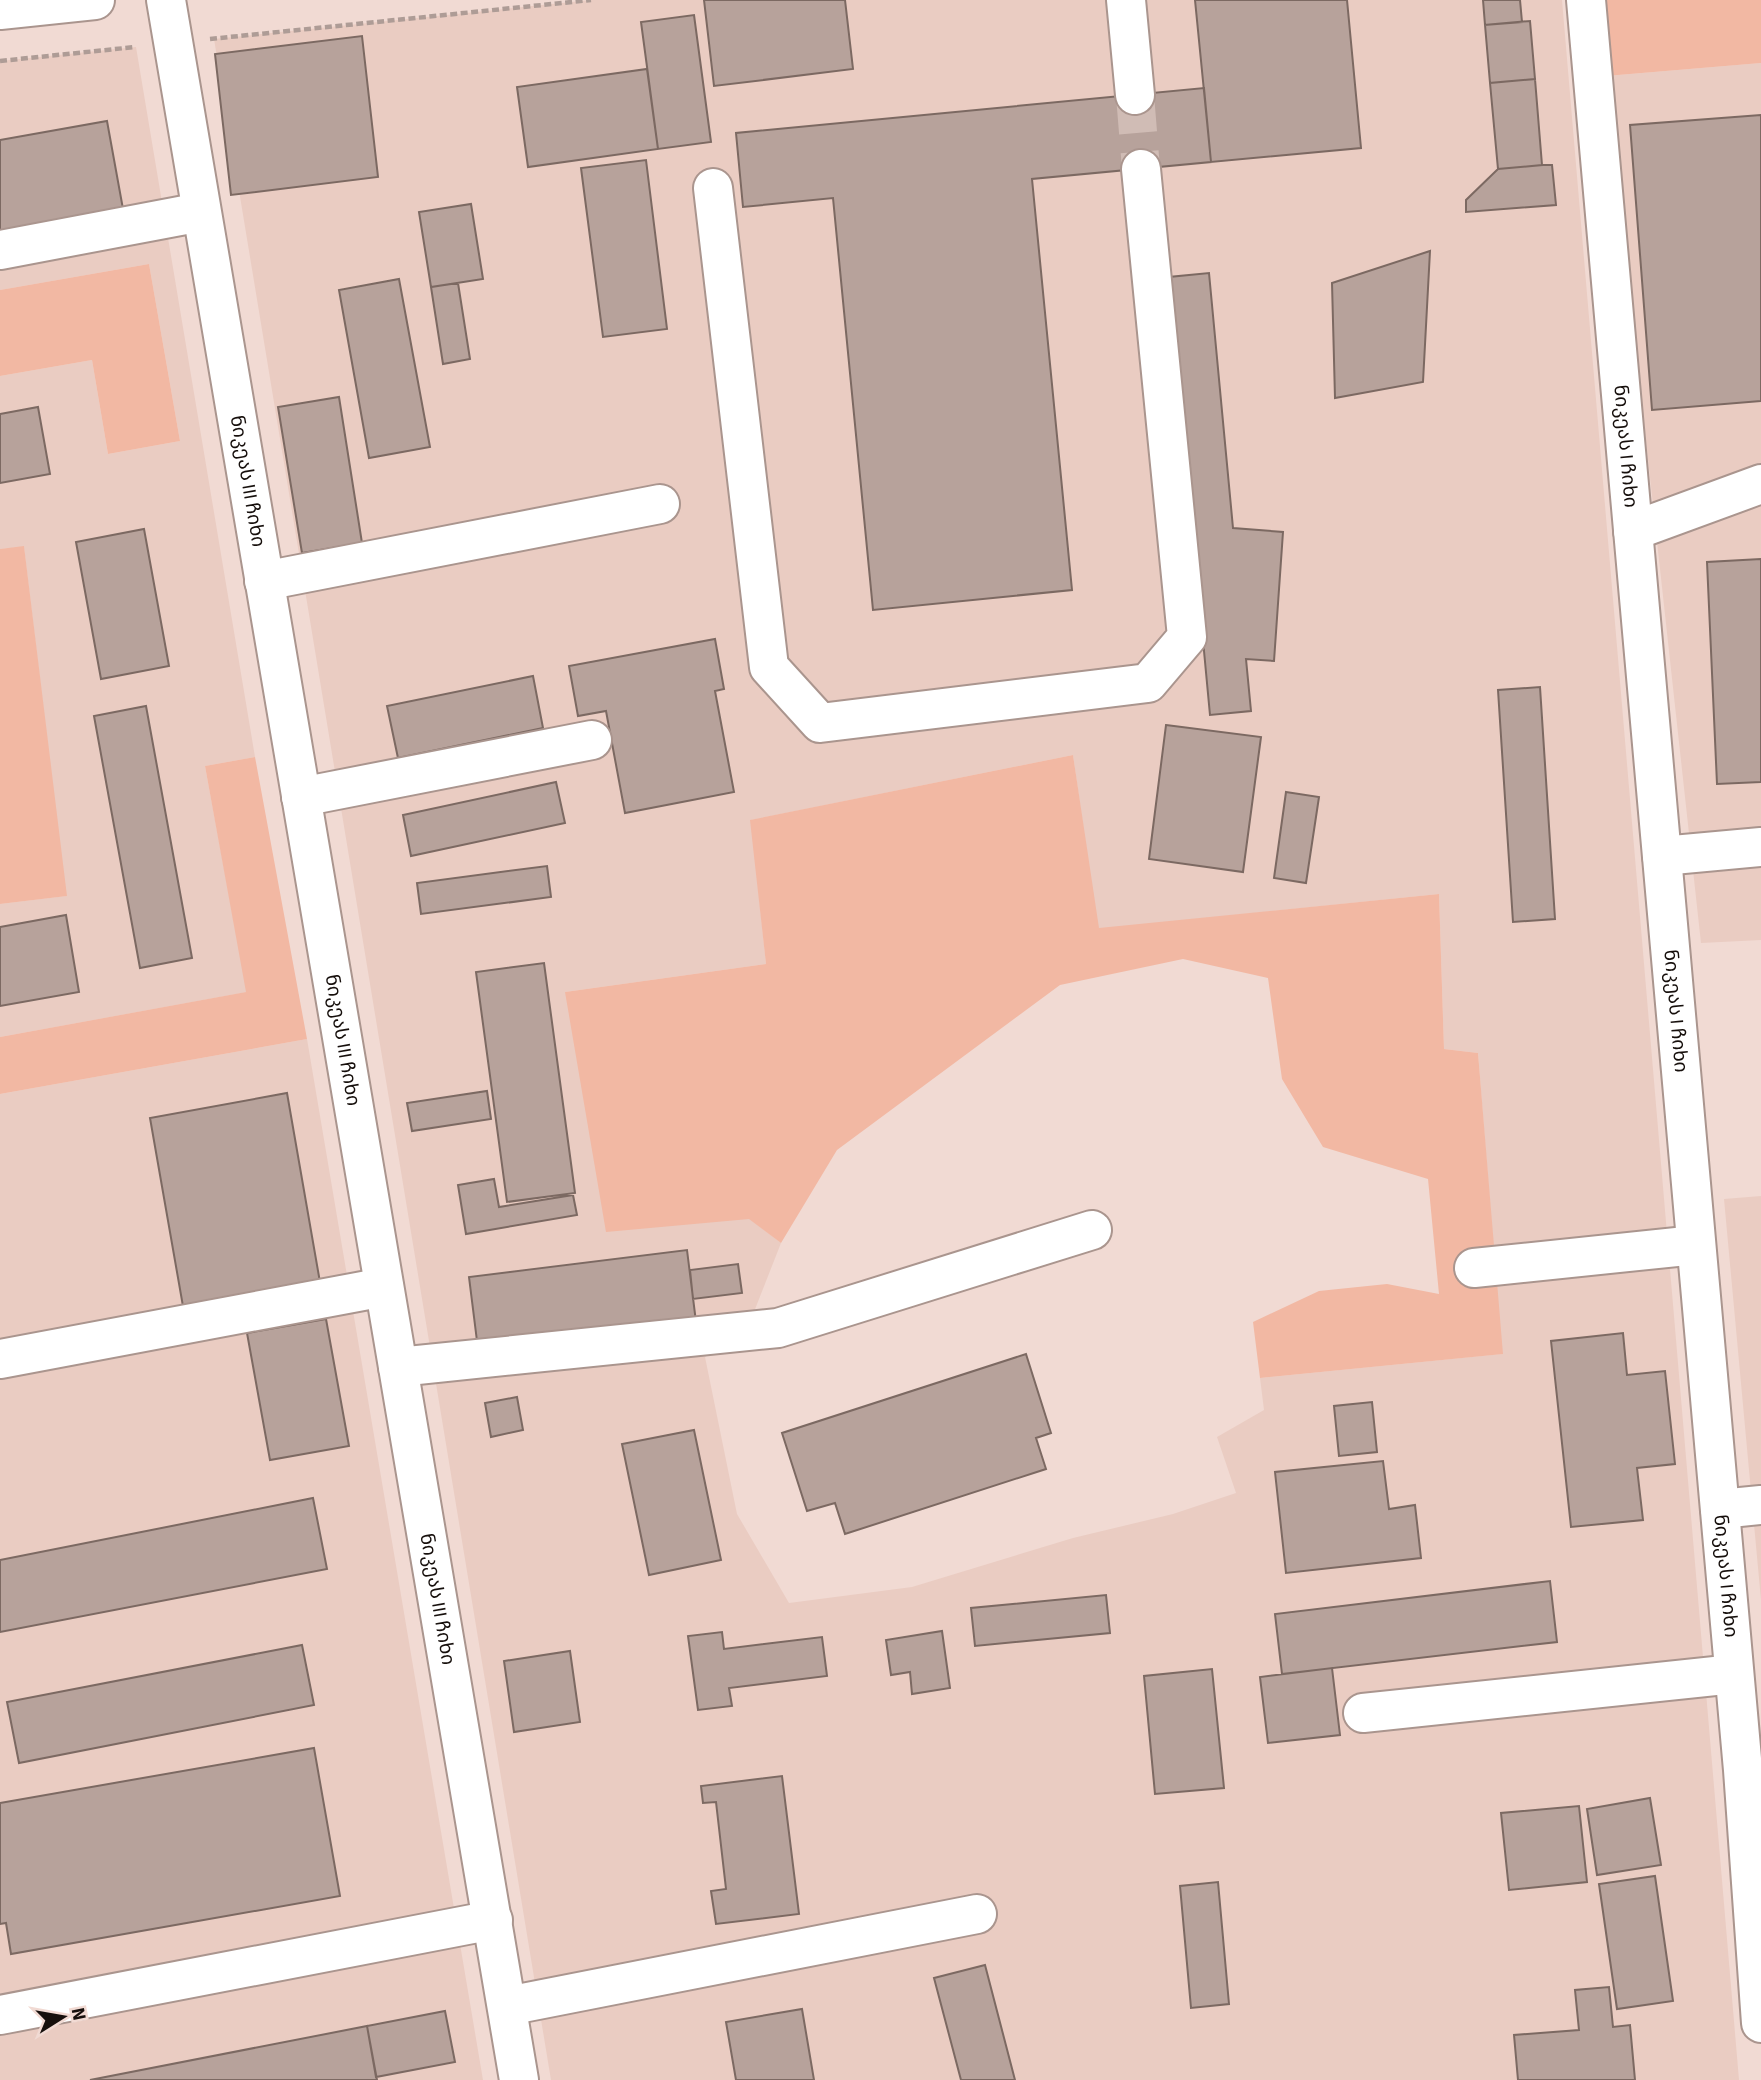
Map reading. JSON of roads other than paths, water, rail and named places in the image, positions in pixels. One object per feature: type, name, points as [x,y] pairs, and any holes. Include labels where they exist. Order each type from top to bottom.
[{"type":"street","points":[[0,10],[94,0]]},
{"type":"street","name":"ნიკეას III ჩიხი","points":[[166,0],[519,2080]]},
{"type":"street","points":[[1126,0],[1135,95]]},
{"type":"street","name":"ნიკეას I ჩიხი","points":[[1586,0],[1734,1674],[1752,1769],[1761,2023]]},
{"type":"street","points":[[713,188],[769,667],[820,723],[1148,683],[1187,637],[1142,169]]},
{"type":"street","points":[[0,250],[201,212]]},
{"type":"street","points":[[1633,531],[1761,484]]},
{"type":"street","points":[[264,581],[660,504]]},
{"type":"street","points":[[301,797],[592,740]]},
{"type":"street","points":[[1662,856],[1761,847]]},
{"type":"street","points":[[398,1367],[778,1328],[1092,1230]]},
{"type":"street","points":[[1474,1268],[1696,1245]]},
{"type":"street","points":[[0,1359],[384,1287]]},
{"type":"street","points":[[1720,1509],[1761,1504]]},
{"type":"street","points":[[1363,1713],[1734,1674]]},
{"type":"street","points":[[507,2006],[977,1914]]},
{"type":"street","points":[[0,2015],[493,1920]]},
{"type":"tunnel","points":[[1135,95],[1141,169]]}]
